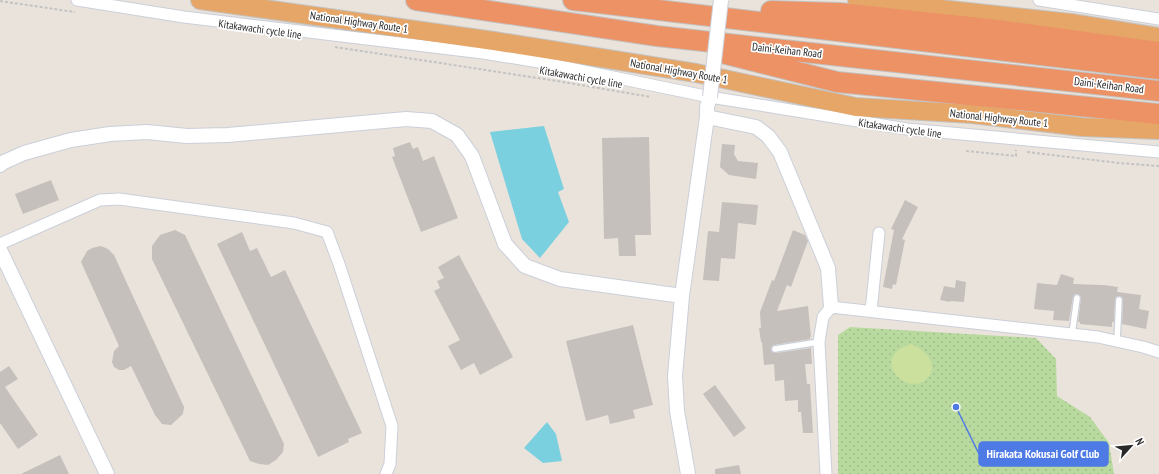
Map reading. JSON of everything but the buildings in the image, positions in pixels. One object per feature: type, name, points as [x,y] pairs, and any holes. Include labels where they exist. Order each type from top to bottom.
[{"type":"highway","name":"National Highway Route 1","points":[[200,0],[494,41],[688,72],[856,107],[972,114],[1082,127],[1159,130]]},
{"type":"highway","name":"Daini-Keihan Road","points":[[416,0],[657,36],[1126,86],[1159,91]]},
{"type":"highway","name":"Daini-Keihan Road","points":[[573,0],[1159,69]]},
{"type":"highway","points":[[857,0],[1071,23],[1159,37]]},
{"type":"highway","points":[[641,8],[840,13],[998,30],[1159,52]]},
{"type":"highway","points":[[657,36],[837,82],[1159,114]]},
{"type":"street","points":[[77,0],[184,17],[491,54],[545,63],[710,97],[907,129],[1159,152]]},
{"type":"street","points":[[688,474],[677,411],[676,376],[682,296],[707,117],[707,107],[710,97],[721,0]]},
{"type":"street","points":[[1039,0],[1159,19]]},
{"type":"street","points":[[707,117],[756,127],[768,136],[780,152],[828,268],[831,307],[823,317],[819,342],[826,474]]},
{"type":"street","points":[[0,165],[24,153],[71,140],[110,134],[147,132],[187,136],[228,135],[406,119],[432,121],[457,135],[472,156],[505,244],[525,266],[560,279],[682,296]]},
{"type":"street","points":[[0,244],[100,200],[119,199],[294,223],[327,232],[339,264],[392,426],[390,464],[386,474]]},
{"type":"street","points":[[871,310],[879,232]]},
{"type":"street","points":[[0,250],[107,474]]},
{"type":"street","points":[[831,307],[871,310],[1098,337],[1159,352]]},
{"type":"lane","points":[[1072,334],[1077,298]]},
{"type":"lane","points":[[1117,341],[1119,300]]},
{"type":"lane","points":[[775,349],[819,342]]},
{"type":"path","points":[[0,1],[78,12]]},
{"type":"path","name":"Kitakawachi cycle line","points":[[334,47],[652,97]]},
{"type":"path","points":[[966,151],[1016,156],[1018,139]]},
{"type":"path","points":[[1009,150],[1016,151]]},
{"type":"path","points":[[1024,152],[1159,166]]},
{"type":"green space","points":[[850,327],[1036,338],[1056,359],[1057,396],[1090,417],[1109,443],[1114,474],[838,474],[838,335]]},
{"type":"green space","points":[[910,344],[928,356],[932,366],[932,371],[929,376],[921,382],[912,384],[903,381],[896,375],[892,368],[892,359],[897,351]]},
{"type":"water","points":[[544,126],[564,189],[558,192],[569,222],[540,258],[522,239],[490,132]]},
{"type":"water","points":[[547,422],[556,434],[562,461],[543,463],[524,448]]},
{"type":"place","name":"Hirakata Kokusai Golf Club","points":[[956,407]]}]
